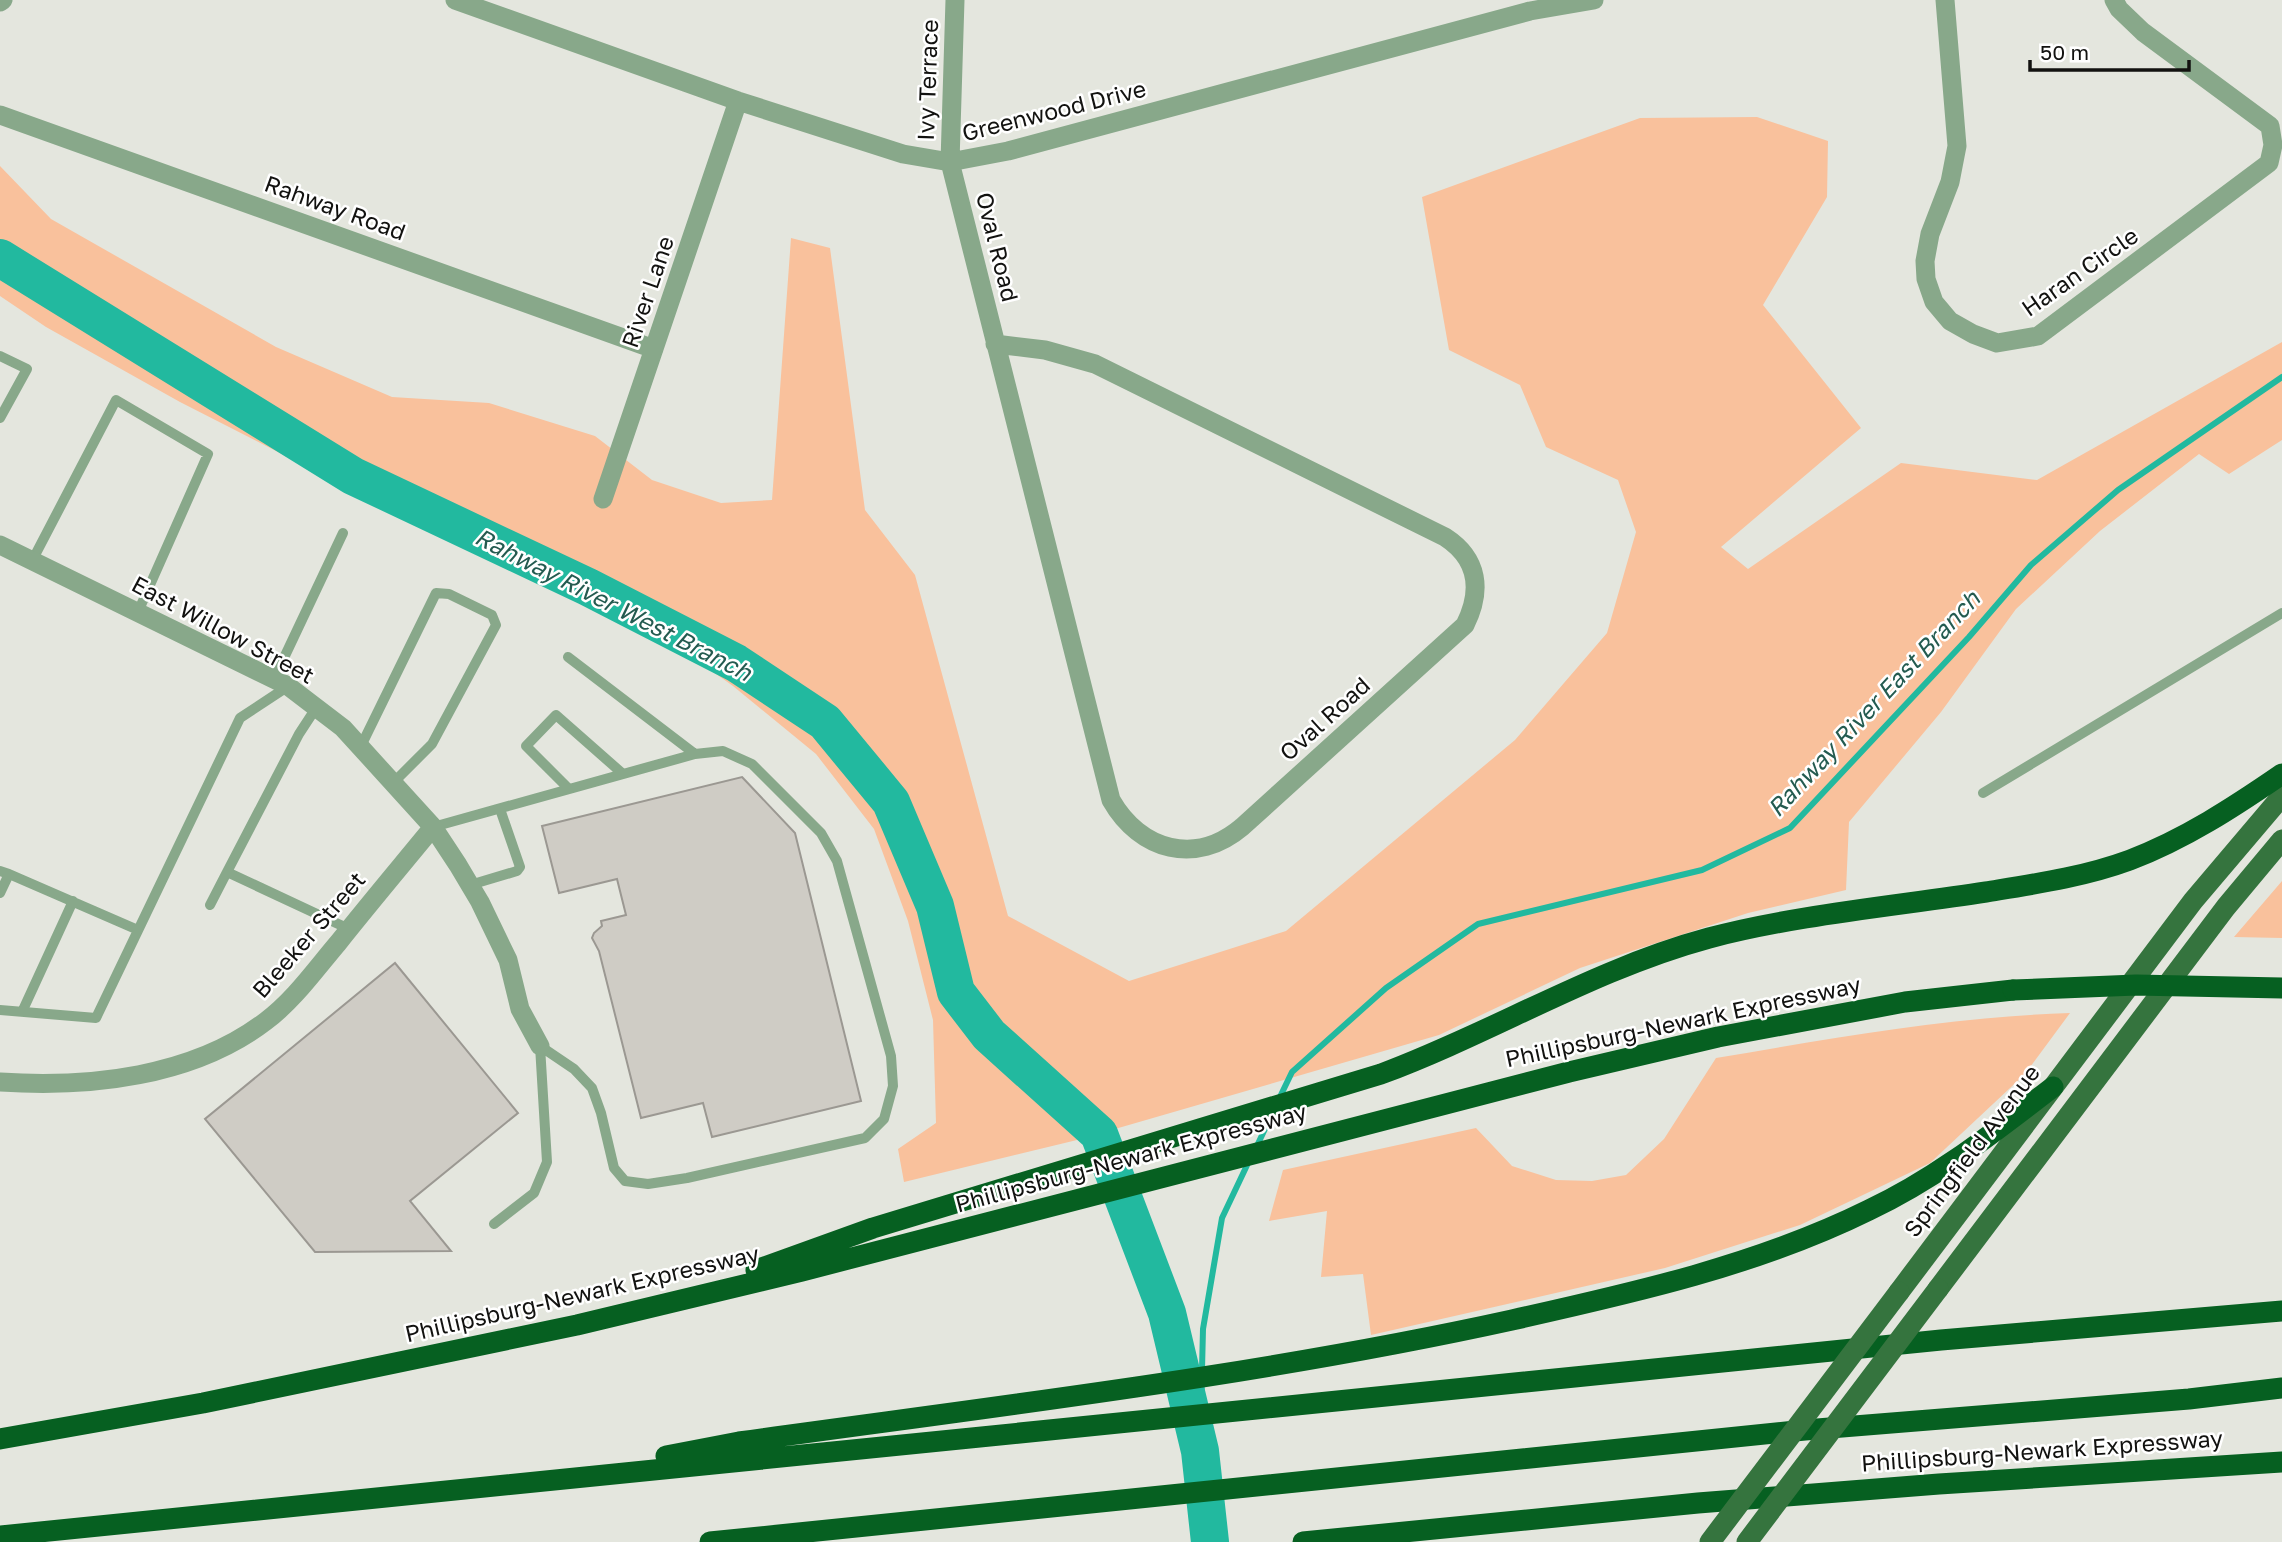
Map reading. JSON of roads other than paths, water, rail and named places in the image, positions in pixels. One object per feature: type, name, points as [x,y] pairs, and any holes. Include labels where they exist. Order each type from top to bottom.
[{"type":"highway","points":[[652,1307],[873,1228],[1317,1095],[1417,1061],[1632,964],[1708,939],[1781,923],[2036,884],[2129,860],[2184,836],[2282,774]]},
{"type":"highway","name":"Phillipsburg-Newark Expressway","points":[[0,1439],[266,1390],[652,1307],[802,1271],[1569,1072],[1780,1024],[1905,1002],[2013,989],[2136,985],[2282,988]]},
{"type":"highway","points":[[548,1480],[739,1442],[1261,1370],[1571,1307],[1707,1271],[1844,1222],[1924,1181],[1976,1146],[2053,1087]]},
{"type":"highway","points":[[0,1536],[1941,1340],[2282,1311]]},
{"type":"highway","name":"Phillipsburg-Newark Expressway","points":[[710,1542],[1805,1430],[2189,1399],[2282,1388]]},
{"type":"highway","points":[[2189,1399],[2282,1400]]},
{"type":"highway","name":"Phillipsburg-Newark Expressway","points":[[1303,1542],[1737,1500],[2282,1462]]},
{"type":"main road","name":"Springfield Avenue","points":[[1710,1542],[2218,869],[2282,796]]},
{"type":"main road","points":[[1747,1542],[2226,907],[2282,840]]},
{"type":"street","name":"Greenwood Drive","points":[[455,0],[738,101],[903,154],[950,162],[1008,151],[1528,6],[1594,0]]},
{"type":"street","name":"Ivy Terrace","points":[[950,162],[955,0]]},
{"type":"street","name":"Haran Circle","points":[[1945,0],[1957,146],[1950,182],[1930,234],[1925,261],[1926,279],[1934,302],[1950,321],[1973,334],[1997,342],[2038,336],[2269,163],[2273,145],[2270,126],[2143,32],[2119,9],[2115,0]]},
{"type":"street","name":"River Lane","points":[[603,499],[738,101]]},
{"type":"street","name":"Rahway Road","points":[[0,115],[654,349]]},
{"type":"street","name":"Oval Road","points":[[950,162],[995,344],[1111,800],[1125,821],[1145,838],[1177,849],[1202,848],[1219,843],[1234,834],[1465,625],[1474,608],[1476,589],[1473,571],[1465,554],[1444,537],[1095,364],[1045,350],[995,344]]},
{"type":"street","name":"East Willow Street","points":[[0,545],[281,683],[344,729],[433,827],[470,885],[508,960],[520,1009],[540,1046]]},
{"type":"street","name":"Bleeker Street","points":[[0,1082],[48,1084],[136,1075],[183,1063],[228,1045],[266,1021],[298,991],[433,827]]},
{"type":"lane","points":[[0,355],[27,369],[0,418]]},
{"type":"lane","points":[[32,561],[116,400],[208,454],[138,612]]},
{"type":"lane","points":[[0,1010],[96,1018],[240,718],[281,683],[343,533]]},
{"type":"lane","points":[[361,746],[436,593],[449,594],[492,615],[496,625],[432,744],[394,782]]},
{"type":"lane","points":[[1983,793],[2282,613]]},
{"type":"lane","points":[[568,657],[695,754]]},
{"type":"lane","points":[[211,905],[299,734],[316,708]]},
{"type":"lane","points":[[569,789],[526,746],[556,715],[623,774]]},
{"type":"lane","points":[[433,827],[695,754],[723,751],[752,764],[821,833],[836,861],[891,1056],[893,1086],[884,1119],[865,1138],[687,1178],[648,1184],[625,1181],[614,1168],[592,1088],[574,1069],[540,1046]]},
{"type":"lane","points":[[470,885],[517,871],[520,867],[500,809]]},
{"type":"lane","points":[[0,893],[4,872],[138,930]]},
{"type":"lane","points":[[227,872],[349,929]]},
{"type":"lane","points":[[22,1012],[73,901]]},
{"type":"lane","points":[[494,1224],[534,1193],[547,1162],[540,1046]]},
{"type":"waterway","name":"Rahway River West Branch","points":[[0,258],[353,476],[588,587],[736,663],[825,722],[891,802],[935,906],[956,992],[989,1035],[1099,1134],[1167,1313],[1200,1451],[1210,1542]]},
{"type":"waterway","name":"Rahway River East Branch","points":[[1278,1101],[1292,1072],[1386,988],[1478,924],[1702,870],[1790,828],[1969,637],[2031,565],[2118,490],[2282,377]]},
{"type":"waterway","name":"Rahway River East Branch","points":[[1256,1148],[1272,1114]]},
{"type":"waterway","name":"Rahway River East Branch","points":[[1200,1451],[1203,1329],[1222,1218],[1249,1161]]}]
